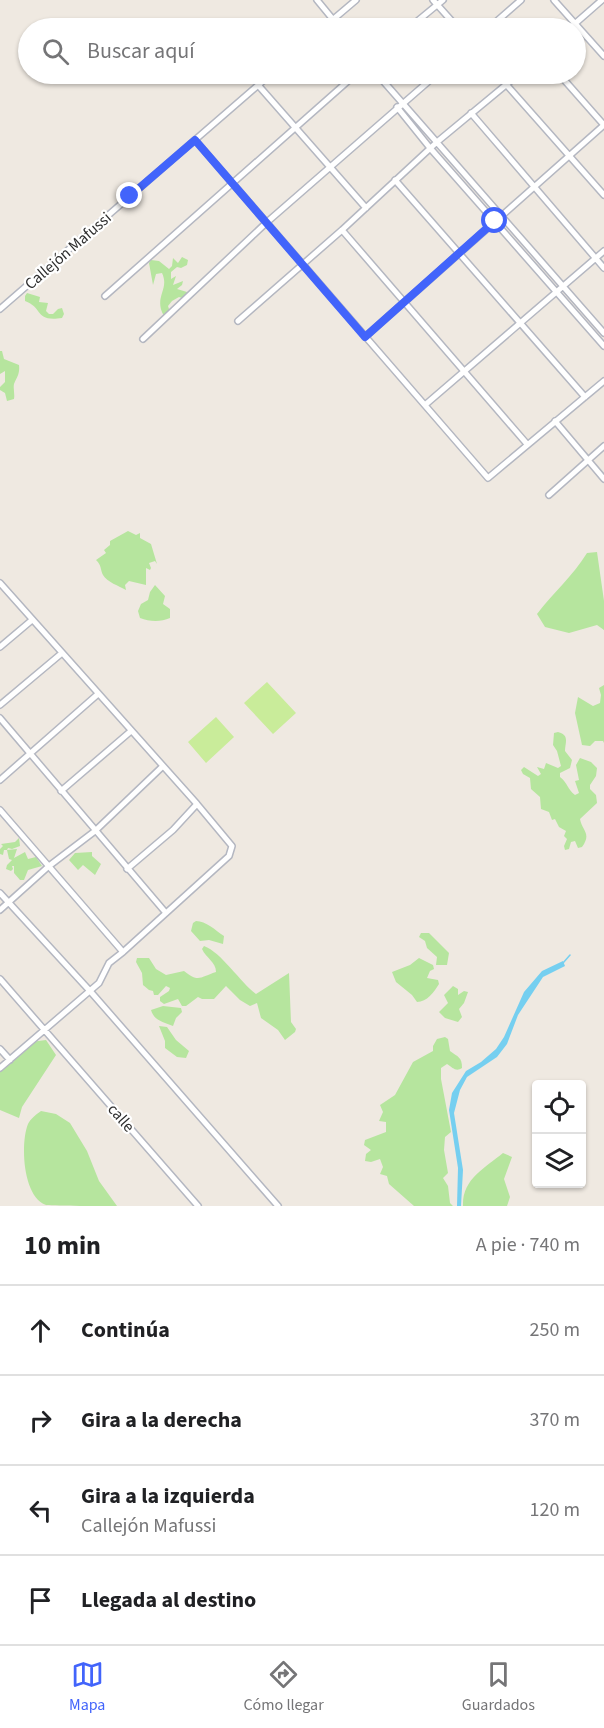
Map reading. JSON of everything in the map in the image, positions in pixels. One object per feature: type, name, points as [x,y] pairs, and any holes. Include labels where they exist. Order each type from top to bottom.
[{"type":"street","points":[[317,0],[331,18]]},
{"type":"street","points":[[335,18],[356,0]]},
{"type":"street","points":[[419,18],[435,2],[443,0]]},
{"type":"street","points":[[500,18],[521,0]]},
{"type":"street","points":[[554,0],[570,18]]},
{"type":"street","points":[[582,18],[602,0]]},
{"type":"street","points":[[435,2],[449,18]]},
{"type":"street","points":[[586,36],[604,56]]},
{"type":"street","points":[[105,296],[344,84]]},
{"type":"street","points":[[386,84],[604,333]]},
{"type":"street","points":[[143,339],[266,223],[424,84]]},
{"type":"street","points":[[238,321],[342,230],[430,148],[507,84],[604,195]]},
{"type":"street","points":[[365,337],[604,125],[568,84]]},
{"type":"street","points":[[258,85],[366,208]]},
{"type":"street","name":"Callejón Mafussi","points":[[0,309],[258,85]]},
{"type":"street","points":[[398,107],[430,148],[604,346]]},
{"type":"street","points":[[471,113],[604,268]]},
{"type":"street","points":[[195,140],[488,478],[604,381]]},
{"type":"street","points":[[395,180],[585,397]]},
{"type":"street","points":[[342,230],[528,444]]},
{"type":"street","points":[[425,405],[604,251]]},
{"type":"street","points":[[555,422],[604,479]]},
{"type":"street","points":[[549,495],[604,446]]},
{"type":"street","points":[[0,1068],[99,983],[109,963],[229,856],[232,846],[1,586]]},
{"type":"street","points":[[0,647],[32,620]]},
{"type":"street","points":[[0,705],[62,653]]},
{"type":"street","points":[[0,780],[98,694]]},
{"type":"street","points":[[0,718],[166,913]]},
{"type":"street","points":[[61,791],[131,731]]},
{"type":"street","points":[[0,910],[49,866],[95,831],[163,766]]},
{"type":"street","points":[[127,869],[173,830],[197,804]]},
{"type":"street","points":[[0,810],[123,952]]},
{"type":"street","points":[[0,893],[90,991],[278,1206]]},
{"type":"street","name":"calle","points":[[0,979],[198,1206]]},
{"type":"street","points":[[0,1049],[10,1060]]},
{"type":"green space","points":[[182,257],[188,260],[187,265],[177,267],[171,272],[171,279],[176,276],[173,285],[183,281],[177,289],[187,292],[186,296],[172,301],[168,306],[170,312],[164,316],[160,304],[164,279],[162,273],[156,274],[153,285],[149,263],[151,260],[159,261],[169,269],[173,258],[178,263]]},
{"type":"green space","points":[[27,293],[40,297],[39,302],[48,303],[46,311],[49,314],[62,308],[64,314],[62,318],[53,319],[43,316],[25,301]]},
{"type":"green space","points":[[0,351],[4,359],[19,365],[19,373],[14,384],[14,399],[7,401],[5,393],[0,390],[5,382],[5,371],[0,374]]},
{"type":"green space","points":[[128,531],[136,535],[140,533],[140,538],[151,544],[157,564],[155,561],[149,563],[150,570],[146,568],[146,585],[129,581],[125,585],[126,590],[105,577],[96,560],[106,553],[104,550],[110,545],[110,541]]},
{"type":"green space","points":[[597,552],[604,601],[604,630],[597,625],[569,633],[545,627],[537,614],[587,553]]},
{"type":"green space","points":[[155,585],[165,596],[163,604],[170,609],[170,618],[155,621],[140,618],[138,611],[141,604],[148,600]]},
{"type":"green space","points":[[267,682],[296,713],[273,734],[244,703]]},
{"type":"green space","points":[[604,685],[604,743],[595,741],[590,746],[582,745],[575,713],[578,697],[593,706],[600,703],[599,688]]},
{"type":"green space","points":[[216,717],[234,737],[206,763],[188,742]]},
{"type":"green space","points":[[558,732],[565,737],[565,751],[572,760],[570,768],[560,773],[560,777],[575,795],[579,793],[575,781],[579,780],[576,765],[580,758],[591,762],[597,768],[590,789],[596,795],[597,803],[580,819],[586,835],[585,842],[582,847],[578,848],[575,841],[571,842],[569,849],[565,850],[566,831],[559,827],[555,819],[552,820],[549,812],[541,809],[540,797],[531,789],[530,778],[521,770],[524,767],[538,776],[541,774],[537,767],[544,769],[546,763],[558,768],[561,766],[553,745],[554,733]]},
{"type":"green space","points":[[19,838],[20,846],[4,850],[3,855],[0,854],[3,846],[1,844],[15,842]]},
{"type":"green space","points":[[17,849],[14,858],[25,852],[28,859],[36,857],[42,866],[28,870],[24,880],[20,880],[14,873],[14,866],[11,871],[6,869],[12,860],[9,859],[7,850]]},
{"type":"green space","points":[[92,852],[92,856],[101,864],[95,875],[83,865],[78,870],[69,860],[75,853]]},
{"type":"green space","points":[[196,921],[207,924],[224,936],[223,944],[209,940],[200,941],[191,931]]},
{"type":"green space","points":[[421,933],[429,933],[449,953],[447,965],[436,965],[437,957],[419,937]]},
{"type":"green space","points":[[204,946],[217,954],[256,994],[289,973],[291,1022],[296,1029],[295,1032],[285,1040],[278,1030],[261,1018],[257,1003],[250,1006],[226,986],[214,999],[198,997],[186,1006],[182,1006],[178,999],[164,1004],[160,1001],[160,997],[170,988],[166,986],[158,995],[154,995],[153,991],[143,985],[142,973],[136,962],[137,958],[149,958],[156,969],[166,975],[184,971],[193,977],[200,978],[216,972],[214,965],[202,949]]},
{"type":"green space","points":[[419,958],[433,965],[434,969],[430,971],[427,978],[438,980],[439,984],[427,998],[417,1002],[396,982],[392,972],[410,965]]},
{"type":"green space","points":[[453,986],[458,989],[458,995],[464,991],[468,992],[459,1009],[462,1017],[458,1022],[445,1018],[439,1012],[448,1003],[444,995]]},
{"type":"green space","points":[[163,1006],[181,1008],[182,1012],[176,1018],[173,1026],[160,1021],[152,1014],[151,1010]]},
{"type":"green space","points":[[159,1026],[167,1027],[176,1040],[189,1051],[186,1058],[177,1057],[165,1048],[165,1041]]},
{"type":"green space","points":[[445,1037],[448,1039],[450,1051],[460,1059],[462,1064],[462,1068],[456,1070],[447,1064],[441,1068],[451,1132],[445,1137],[444,1150],[448,1173],[443,1178],[448,1186],[450,1203],[453,1206],[414,1206],[389,1184],[387,1176],[380,1174],[383,1167],[380,1159],[365,1161],[366,1154],[371,1150],[364,1145],[365,1140],[386,1132],[386,1122],[379,1121],[383,1112],[380,1105],[395,1095],[413,1062],[433,1051],[437,1039]]},
{"type":"green space","points":[[46,1040],[56,1055],[22,1107],[19,1118],[0,1110],[0,1067],[31,1042]]},
{"type":"green space","points":[[41,1111],[56,1114],[70,1123],[87,1151],[99,1181],[117,1206],[46,1205],[38,1200],[32,1192],[25,1169],[24,1144],[28,1124]]},
{"type":"green space","points":[[503,1153],[512,1157],[504,1179],[510,1197],[507,1206],[463,1206],[466,1188],[470,1181]]},
{"type":"water","points":[[563,961],[565,966],[543,977],[518,1015],[507,1044],[497,1057],[467,1077],[460,1090],[454,1113],[463,1170],[461,1206],[457,1206],[458,1168],[449,1110],[452,1093],[466,1071],[496,1049],[504,1037],[524,992],[542,971]]},
{"type":"waterway","points":[[563,963],[570,955]]},
{"type":"route","points":[[130,196],[195,140],[365,337],[495,221]]}]
